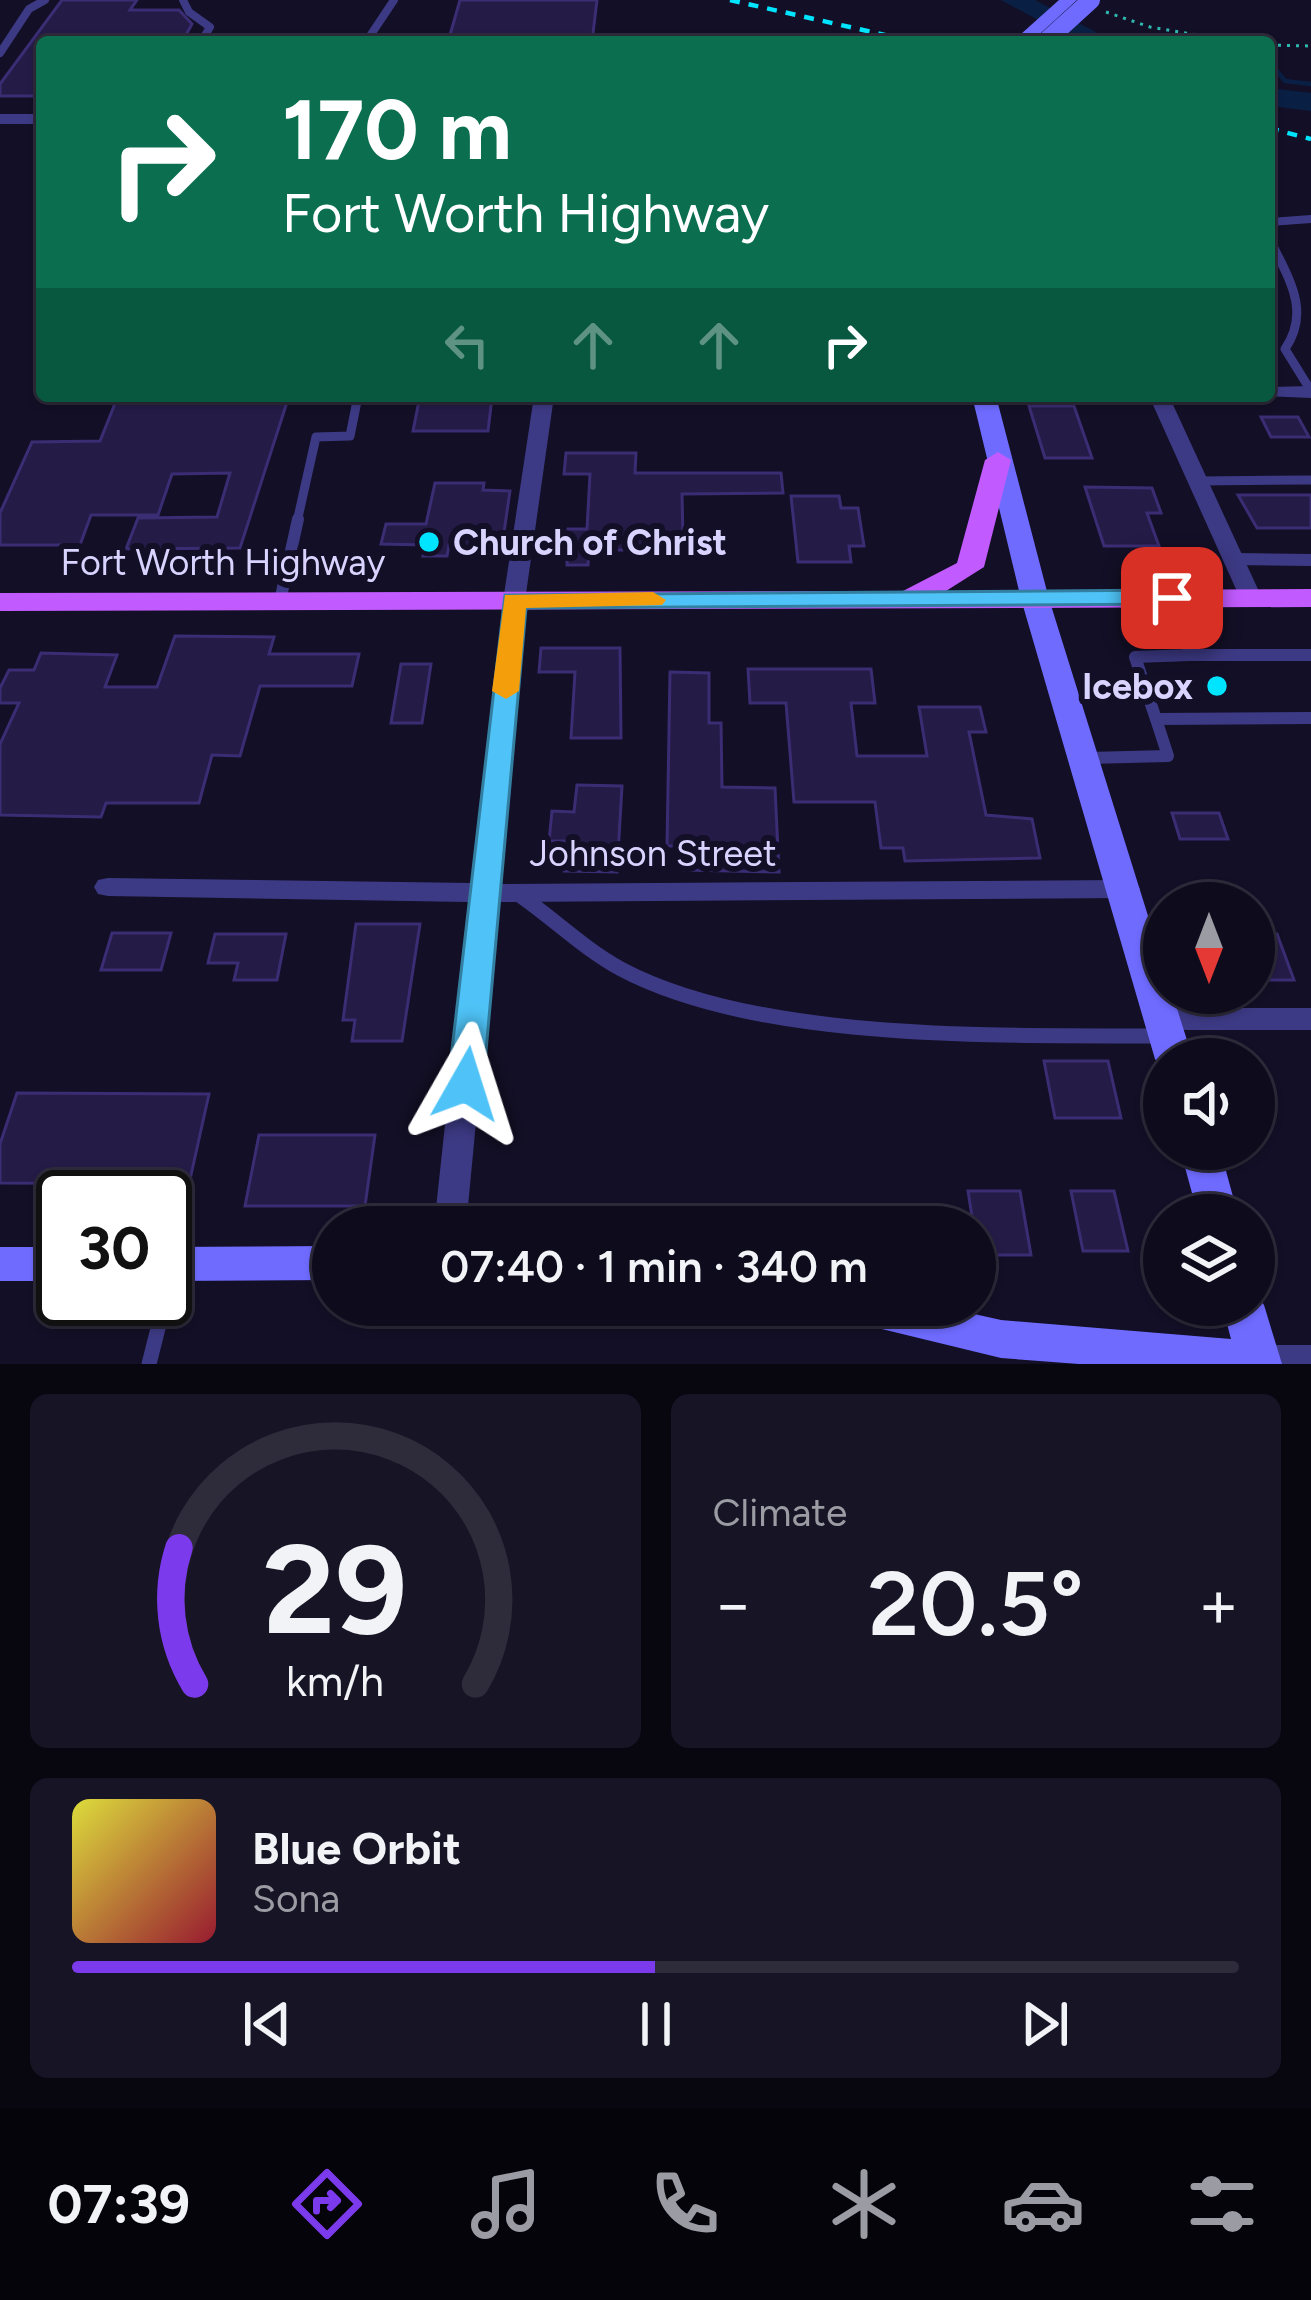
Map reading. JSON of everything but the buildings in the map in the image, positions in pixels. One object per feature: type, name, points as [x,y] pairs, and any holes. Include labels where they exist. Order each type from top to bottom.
[{"type":"main road","points":[[907,599],[970,567],[998,460]]},
{"type":"main road","name":"Fort Worth Highway","points":[[0,602],[1311,598]]},
{"type":"street","points":[[1028,36],[1069,0]]},
{"type":"street","points":[[1053,36],[1095,5]]},
{"type":"street","points":[[0,119],[36,119]]},
{"type":"street","points":[[1275,393],[1311,392]]},
{"type":"street","points":[[452,1206],[514,601],[543,402]]},
{"type":"street","points":[[986,402],[1035,598],[1168,1038],[1311,1019]]},
{"type":"street","points":[[1162,402],[1251,598]]},
{"type":"street","name":"Johnson Street","points":[[108,887],[486,893],[1126,889]]},
{"type":"street","points":[[192,1264],[312,1263]]},
{"type":"street","points":[[0,1264],[36,1264]]},
{"type":"street","points":[[922,1326],[1003,1352],[1311,1360]]},
{"type":"street","points":[[1249,1326],[1259,1362]]},
{"type":"lane","points":[[0,53],[29,9],[45,0]]},
{"type":"lane","points":[[183,0],[189,12],[210,27],[205,36]]},
{"type":"lane","points":[[370,36],[394,0]]},
{"type":"lane","points":[[1275,222],[1311,219]]},
{"type":"lane","points":[[1275,250],[1306,314],[1302,332],[1285,349],[1311,392]]},
{"type":"lane","points":[[280,601],[316,437],[350,436],[357,402]]},
{"type":"lane","points":[[1199,481],[1311,480]]},
{"type":"lane","points":[[1236,559],[1311,560]]},
{"type":"lane","points":[[1172,598],[1190,655]]},
{"type":"lane","points":[[1084,758],[1168,756],[1135,657],[1311,655]]},
{"type":"lane","points":[[1156,718],[1311,718]]},
{"type":"lane","points":[[517,893],[633,975],[716,1003],[802,1018],[918,1029],[1168,1038]]},
{"type":"lane","points":[[149,1364],[157,1326]]},
{"type":"path","points":[[1095,5],[1150,27],[1204,36]]},
{"type":"path","points":[[1275,45],[1311,46]]},
{"type":"waterway","points":[[1014,0],[1089,36]]},
{"type":"waterway","points":[[1275,68],[1285,81],[1311,84]]},
{"type":"waterway","points":[[1275,98],[1311,102]]},
{"type":"railway","points":[[730,0],[889,36]]},
{"type":"railway","points":[[1275,130],[1311,139]]},
{"type":"slow traffic","points":[[506,691],[514,601],[653,600]]},
{"type":"place","name":"Church of Christ","points":[[429,542]]},
{"type":"place","name":"Icebox","points":[[1217,686]]},
{"type":"route","points":[[466,1084],[514,601],[1172,598]]}]
